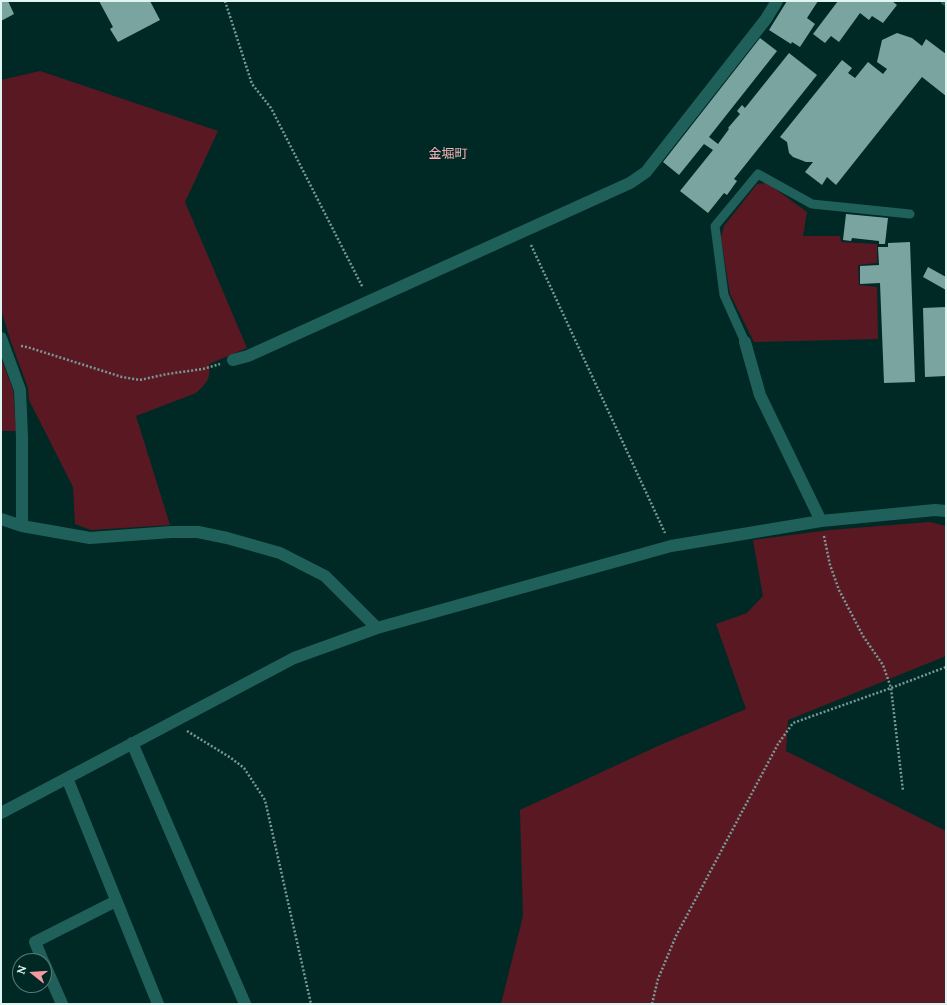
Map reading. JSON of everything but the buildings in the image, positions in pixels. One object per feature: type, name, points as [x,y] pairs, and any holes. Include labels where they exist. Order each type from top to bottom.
[{"type":"street","points":[[233,360],[248,356],[630,183],[646,172],[766,19],[778,1]]},
{"type":"street","points":[[2,341],[20,390],[22,437],[22,526]]},
{"type":"street","points":[[745,342],[760,395],[821,521]]},
{"type":"street","points":[[1,813],[294,658],[377,628],[671,546],[821,521],[936,510],[946,511]]},
{"type":"street","points":[[1,520],[22,526],[90,538],[171,532],[198,532],[227,538],[280,553],[325,576],[377,628]]},
{"type":"street","points":[[132,743],[245,1004]]},
{"type":"street","points":[[67,778],[158,1004]]},
{"type":"street","points":[[40,953],[35,942],[116,901]]},
{"type":"street","points":[[52,981],[62,1004]]},
{"type":"lane","points":[[745,342],[724,294],[715,226],[758,174],[812,204],[910,214]]},
{"type":"path","points":[[225,1],[252,84],[271,108],[370,301]]},
{"type":"path","points":[[524,231],[671,546]]},
{"type":"path","points":[[2,341],[27,347],[122,377],[140,380],[202,369],[233,360]]},
{"type":"path","points":[[821,521],[830,564],[839,590],[863,636],[883,665],[891,688],[904,791]]},
{"type":"path","points":[[652,1004],[658,978],[676,936],[778,744],[793,723],[946,667]]},
{"type":"path","points":[[172,722],[231,758],[244,768],[265,800],[311,1004]]},
{"type":"shaded area","points":[[40,71],[218,131],[185,202],[247,348],[209,364],[209,377],[196,393],[136,416],[170,525],[91,530],[75,524],[73,487],[29,400],[28,388],[1,309],[1,80]]},
{"type":"shaded area","points":[[767,183],[807,212],[803,236],[840,236],[841,242],[877,244],[877,263],[858,265],[859,285],[877,287],[878,339],[754,342],[730,294],[721,238],[724,226],[757,184]]},
{"type":"shaded area","points":[[1,358],[13,390],[16,431],[1,431]]},
{"type":"shaded area","points":[[930,522],[946,526],[946,656],[788,720],[786,751],[946,831],[946,1004],[501,1004],[523,916],[520,810],[658,746],[746,709],[716,624],[747,613],[763,596],[753,540],[830,530]]},
{"type":"district","name":"金堀町","points":[[448,154]]}]
